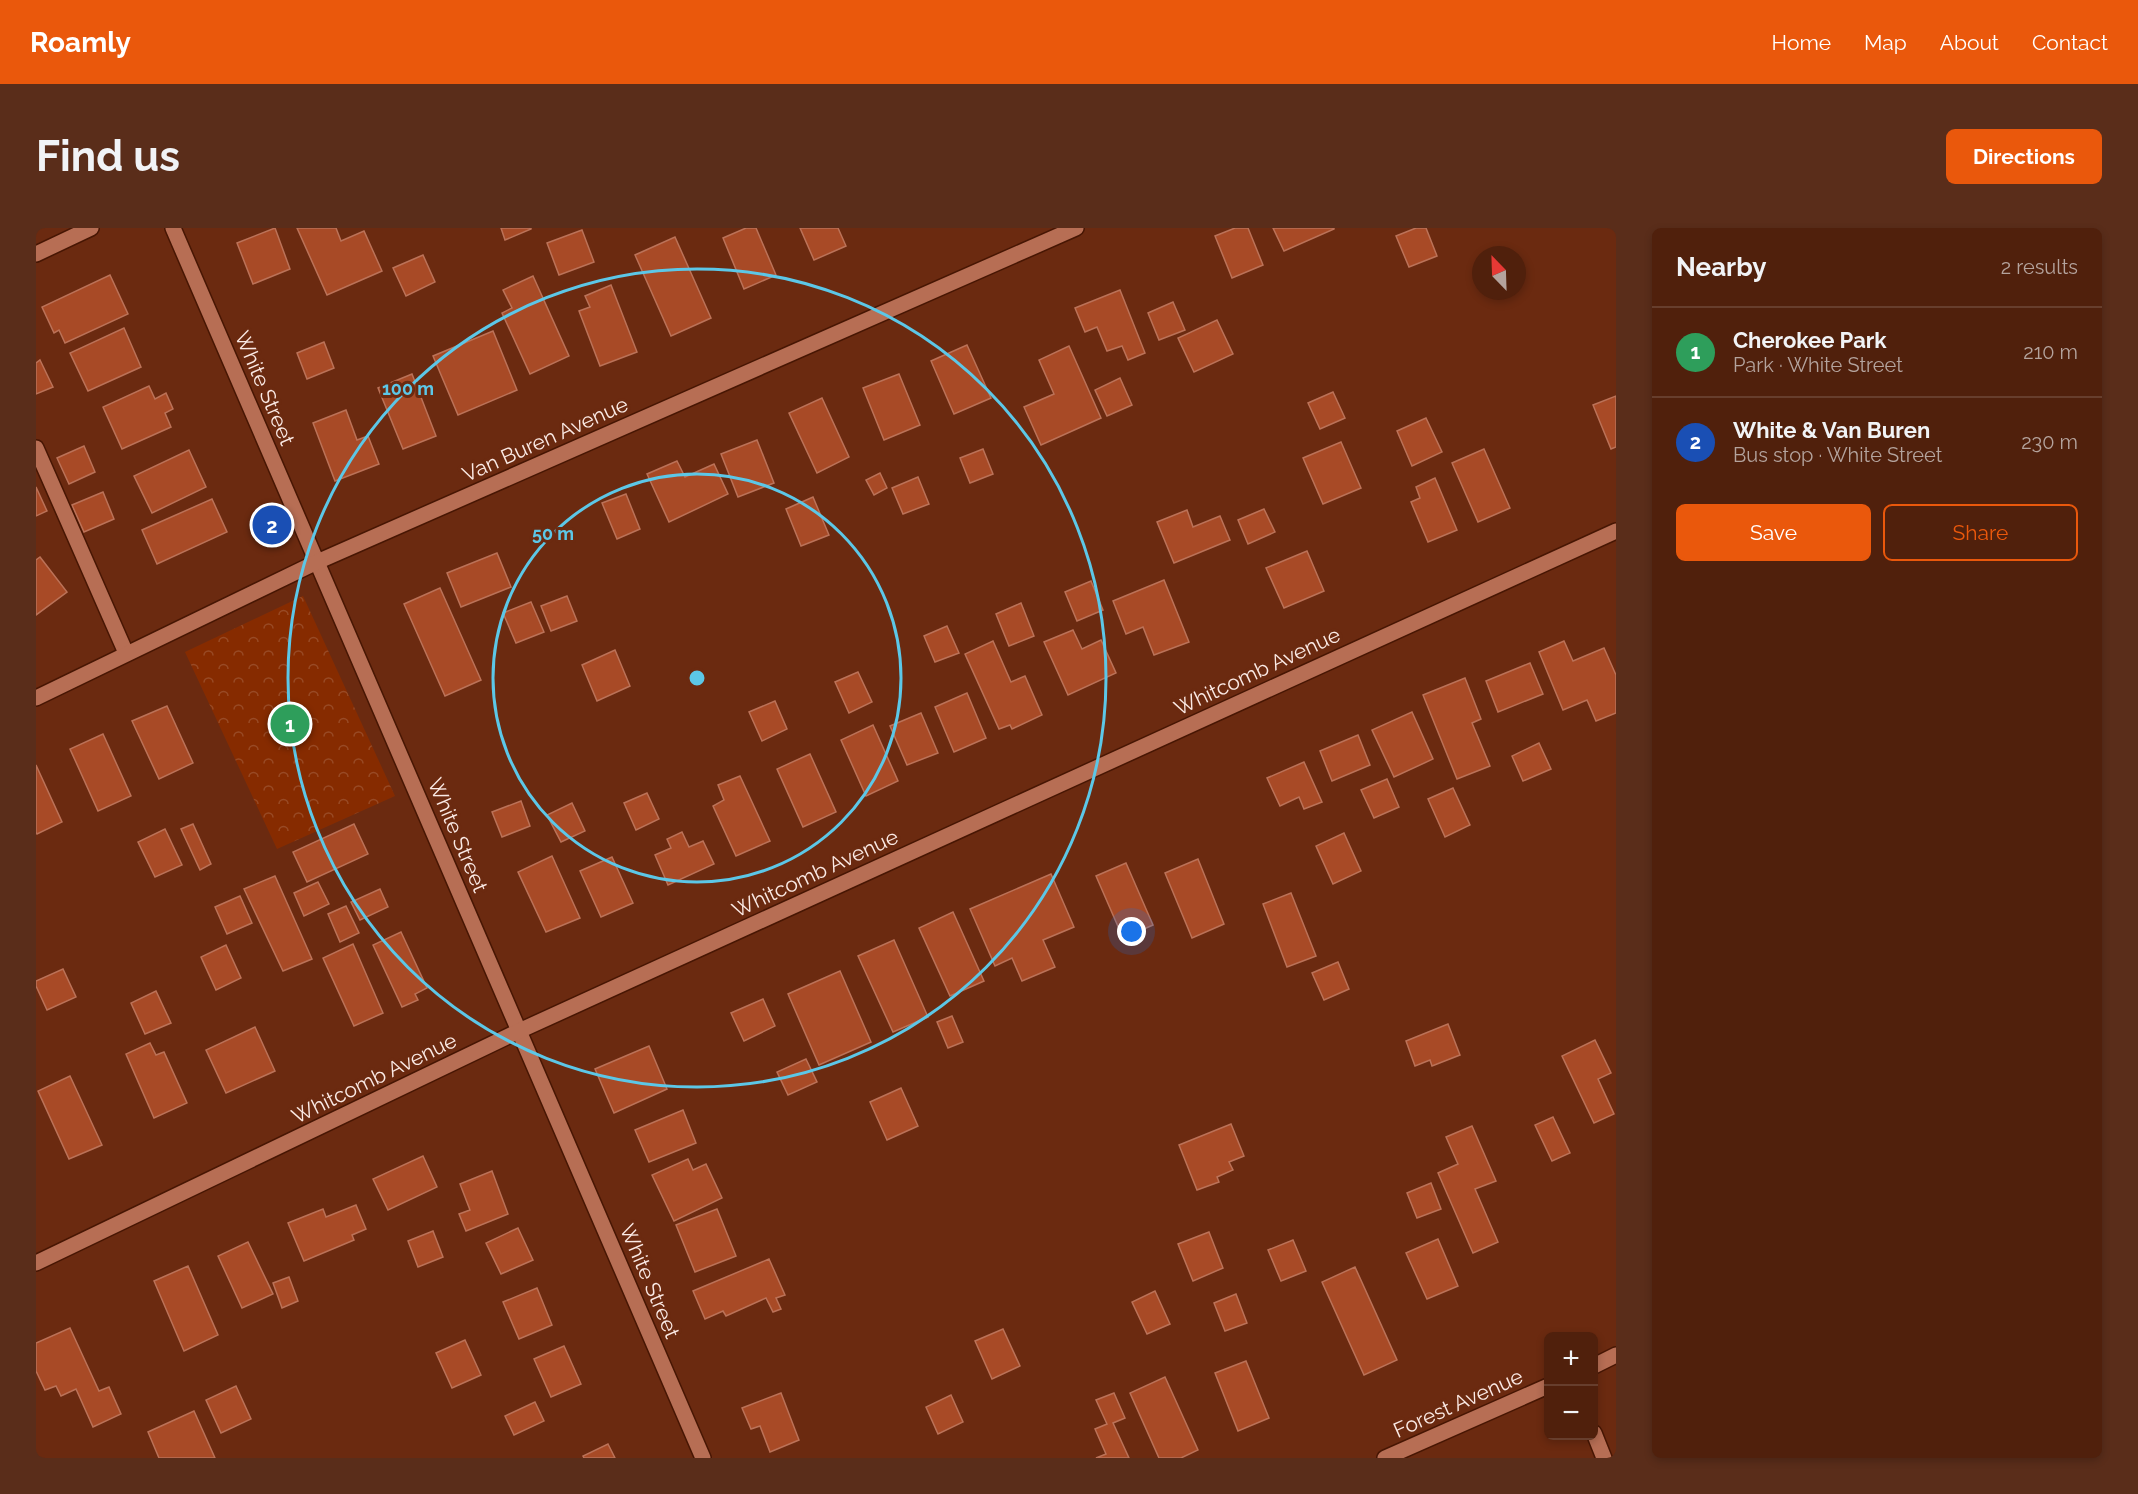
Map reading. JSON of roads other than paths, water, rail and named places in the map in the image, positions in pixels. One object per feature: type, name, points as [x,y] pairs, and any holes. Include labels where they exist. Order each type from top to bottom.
[{"type":"street","points":[[36,254],[91,228]]},
{"type":"street","name":"White Street","points":[[173,228],[703,1458]]},
{"type":"street","name":"Van Buren Avenue","points":[[36,698],[317,562],[1076,228]]},
{"type":"street","points":[[36,448],[126,653]]},
{"type":"street","name":"Whitcomb Avenue","points":[[36,1263],[519,1031],[1616,531]]},
{"type":"street","points":[[1598,1364],[1616,1356]]},
{"type":"street","name":"Forest Avenue","points":[[1384,1458],[1544,1388]]},
{"type":"street","points":[[1596,1440],[1604,1458]]},
{"type":"place","name":"White & Van Buren","points":[[272,525]]},
{"type":"place","name":"Cherokee Park","points":[[290,724]]}]
